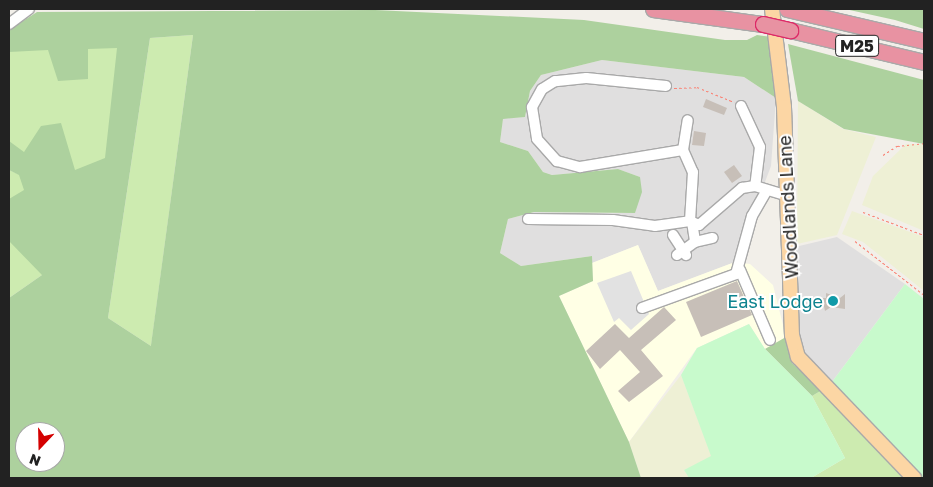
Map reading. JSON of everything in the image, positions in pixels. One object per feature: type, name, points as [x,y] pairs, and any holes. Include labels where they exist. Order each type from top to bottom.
[{"type":"highway","name":"M25","points":[[653,9],[763,24],[784,34],[924,62]]},
{"type":"highway","name":"M25","points":[[787,9],[924,42]]},
{"type":"main road","name":"Woodlands Lane","points":[[772,9],[784,34],[785,196],[792,335],[798,357],[914,478]]},
{"type":"street","points":[[9,24],[29,9]]},
{"type":"street","points":[[666,86],[586,78],[555,81],[537,96],[532,107],[534,130],[548,154],[580,167],[683,150]]},
{"type":"street","points":[[741,106],[760,147],[755,186]]},
{"type":"street","points":[[688,120],[683,150],[693,172],[691,222],[695,242]]},
{"type":"street","points":[[528,219],[613,220],[655,226],[691,222],[699,225],[710,219],[742,188],[755,186],[766,192],[785,196]]},
{"type":"street","points":[[766,192],[752,216],[740,270],[770,340]]},
{"type":"street","points":[[673,235],[682,253],[695,242],[713,238]]},
{"type":"street","points":[[642,308],[740,270]]},
{"type":"path","points":[[666,86],[698,87],[741,106]]},
{"type":"path","points":[[883,156],[897,146],[924,143]]},
{"type":"path","points":[[863,212],[924,234]]},
{"type":"path","points":[[855,241],[924,295]]},
{"type":"shaded area","points":[[602,60],[744,77],[776,98],[771,166],[735,262],[658,291],[638,245],[592,263],[591,256],[521,266],[500,253],[508,219],[534,212],[635,213],[640,177],[618,169],[552,175],[543,172],[528,151],[500,142],[503,118],[525,117],[530,91],[541,75]]},
{"type":"shaded area","points":[[798,101],[843,129],[876,137],[837,235],[797,244]]},
{"type":"shaded area","points":[[906,144],[924,144],[924,231],[862,205],[873,176]]},
{"type":"shaded area","points":[[852,211],[924,237],[924,291],[863,242],[842,234]]},
{"type":"shaded area","points":[[837,237],[905,284],[829,386],[804,356],[794,333],[795,247]]},
{"type":"shaded area","points":[[638,245],[658,291],[735,262],[750,264],[773,285],[786,337],[765,349],[749,324],[697,348],[629,442],[559,296],[593,281],[592,263]]},
{"type":"shaded area","points":[[631,271],[649,314],[631,330],[619,318],[614,322],[597,283]]},
{"type":"shaded area","points":[[681,375],[712,457],[684,470],[689,478],[641,478],[629,442]]},
{"type":"green space","points":[[845,9],[924,9],[924,29],[895,20]]},
{"type":"green space","points":[[375,10],[584,20],[725,40],[747,40],[757,35],[772,37],[776,98],[744,77],[602,60],[541,75],[530,91],[525,117],[503,119],[500,142],[528,151],[543,172],[552,175],[618,169],[640,177],[642,192],[635,213],[534,212],[508,219],[500,253],[521,266],[592,256],[593,281],[559,296],[629,442],[641,478],[9,478],[9,298],[42,275],[9,241],[9,199],[24,190],[19,175],[9,170],[9,141],[24,152],[41,126],[61,123],[75,170],[105,158],[117,48],[88,49],[88,79],[58,81],[48,50],[9,52],[9,30],[37,12]],"holes":[[[193,35],[151,345],[108,318],[150,38]]]},
{"type":"green space","points":[[9,31],[118,38],[116,168],[42,275],[9,298],[9,170],[18,174],[9,152]]},
{"type":"green space","points":[[193,35],[151,346],[108,318],[150,38]]},
{"type":"green space","points":[[788,44],[924,80],[924,144],[844,129],[798,101]]},
{"type":"green space","points":[[905,284],[924,299],[924,478],[919,478],[829,386]]},
{"type":"green space","points":[[749,324],[765,349],[812,396],[845,458],[811,478],[689,478],[684,470],[711,456],[681,375],[697,348]]},
{"type":"green space","points":[[786,337],[792,363],[822,390],[812,396],[765,349]]},
{"type":"green space","points":[[822,390],[906,478],[811,478],[845,458],[812,396]]},
{"type":"building","points":[[706,99],[727,108],[724,115],[703,107]]},
{"type":"building","points":[[694,131],[706,133],[704,146],[692,145]]},
{"type":"building","points":[[734,165],[742,176],[732,183],[724,172]]},
{"type":"building","points":[[737,281],[752,315],[701,337],[686,302]]},
{"type":"building","name":"East Lodge","points":[[826,293],[840,298],[845,294],[845,309],[831,307],[825,311],[822,298],[826,298]]},
{"type":"building","points":[[664,307],[676,320],[641,350],[663,376],[629,402],[618,391],[640,372],[620,350],[600,369],[586,351],[615,324],[629,338]]},
{"type":"place","name":"East Lodge","points":[[833,301]]}]
